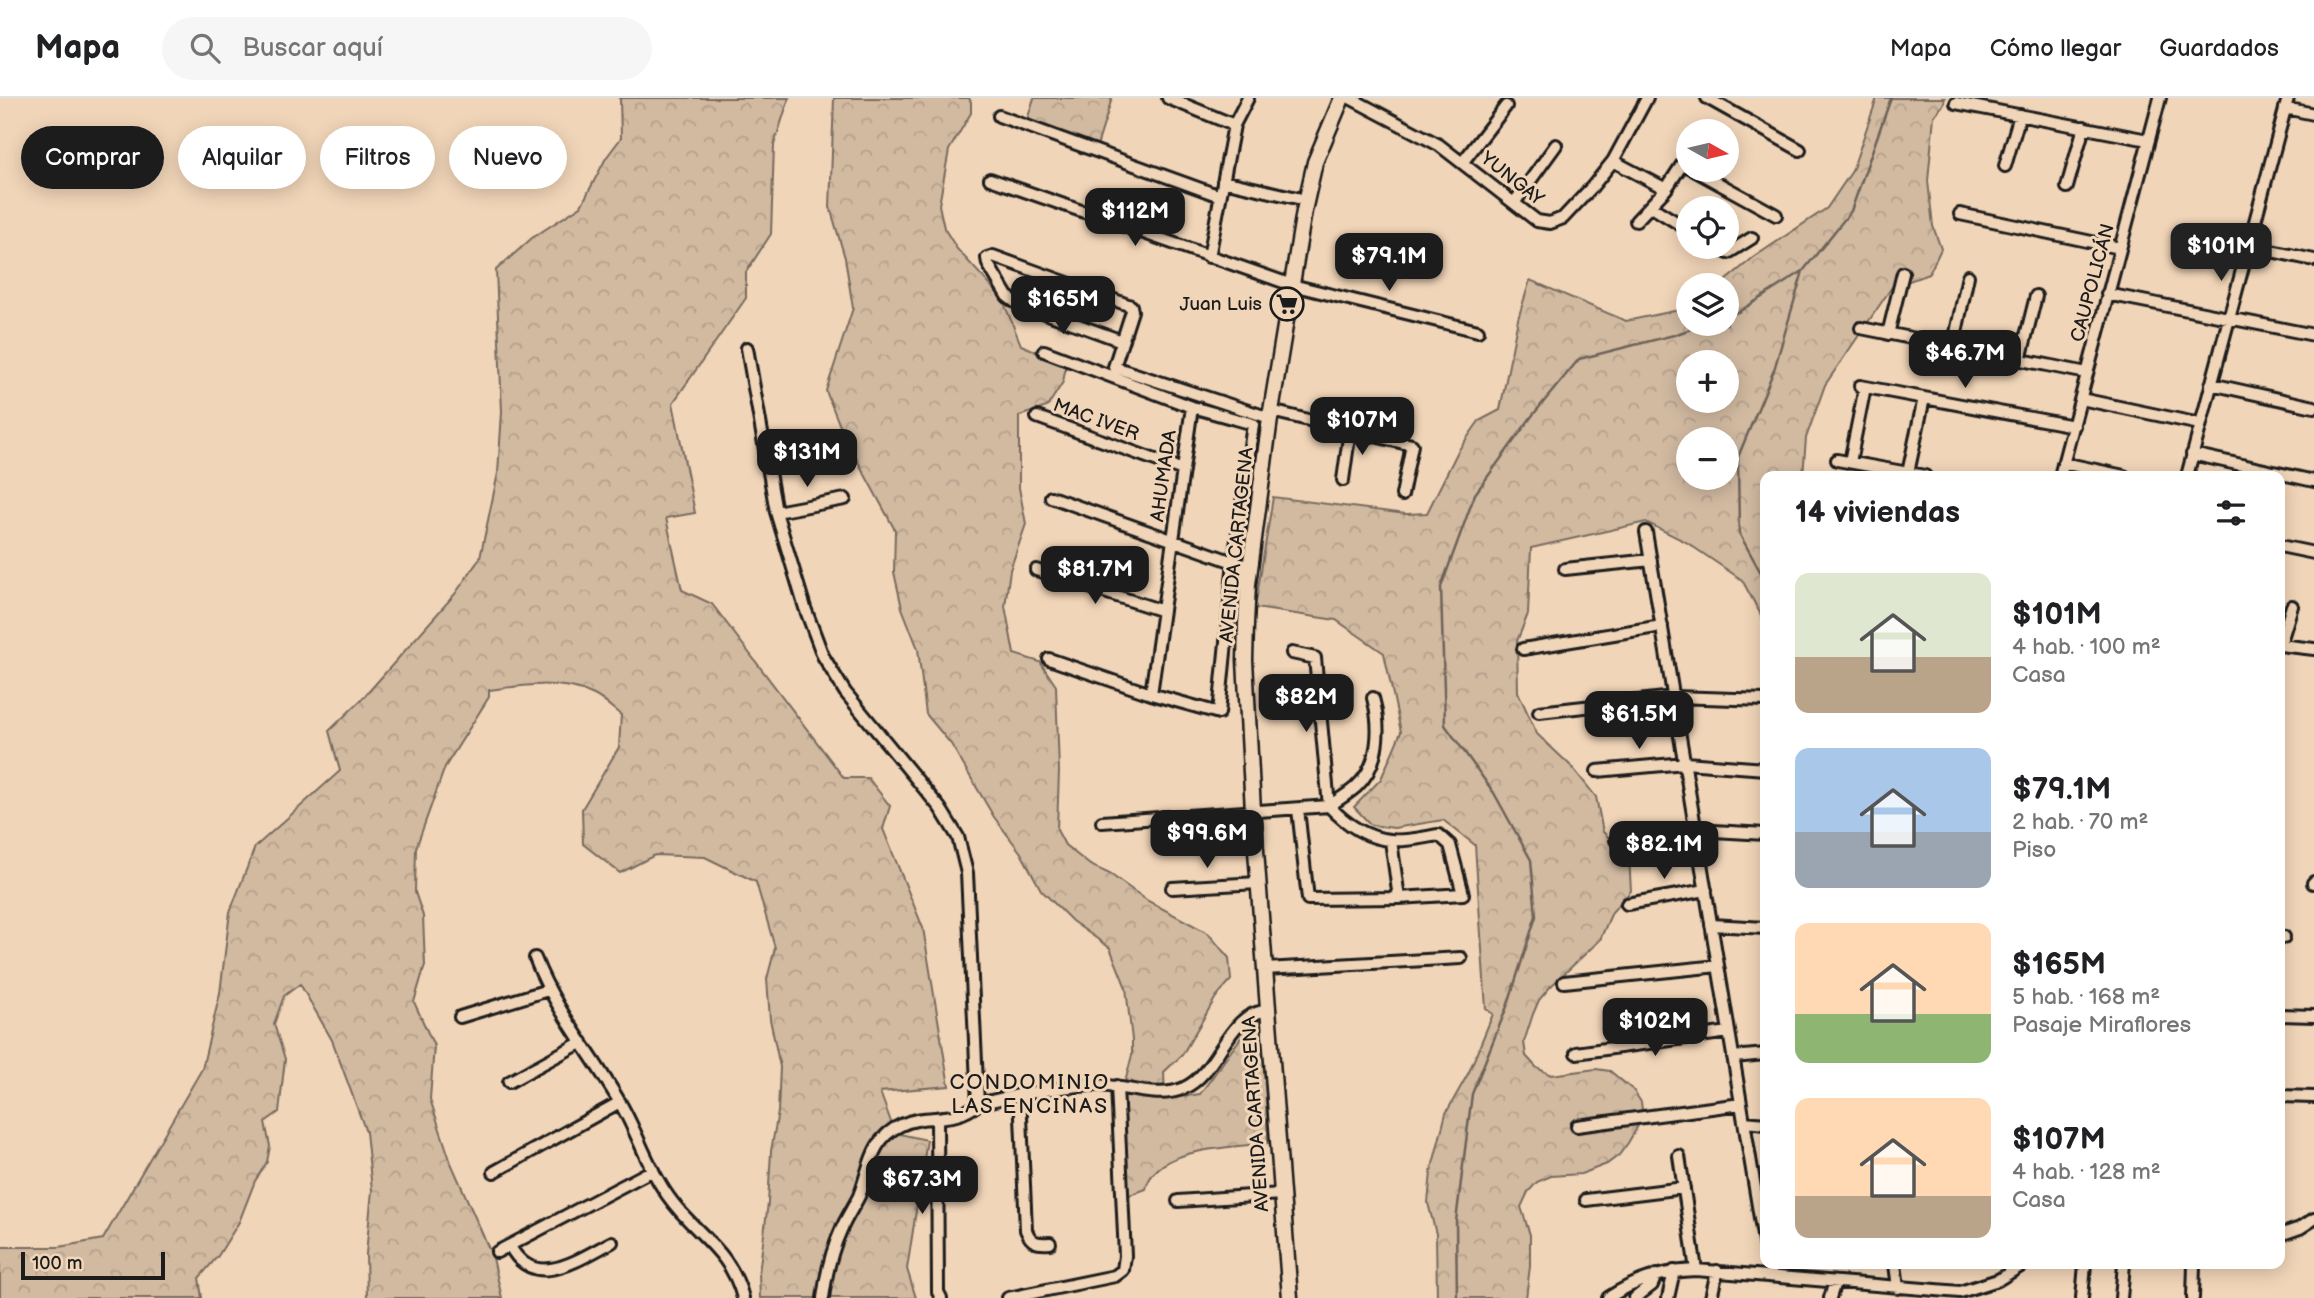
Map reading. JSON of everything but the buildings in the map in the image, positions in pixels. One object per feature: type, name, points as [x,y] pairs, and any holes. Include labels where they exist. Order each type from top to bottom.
[{"type":"main road","name":"AVENIDA CARTAGENA","points":[[1290,1298],[1258,883],[1245,660],[1250,568],[1270,415],[1306,200],[1320,147],[1342,98]]},
{"type":"street","points":[[1168,98],[1234,125]]},
{"type":"street","points":[[1209,257],[1234,125],[1248,98]]},
{"type":"street","name":"YUNGAY","points":[[1350,98],[1439,145],[1537,221],[1550,223],[1559,220],[1613,161],[1647,98]]},
{"type":"street","points":[[1707,98],[1725,102],[1800,150]]},
{"type":"street","name":"CAUPOLICÁN","points":[[2061,471],[2157,99]]},
{"type":"street","points":[[1956,103],[2148,140]]},
{"type":"street","points":[[2188,471],[2286,103],[2314,114]]},
{"type":"street","points":[[1462,163],[1506,106]]},
{"type":"street","points":[[2006,166],[2020,115]]},
{"type":"street","points":[[999,116],[1220,196]]},
{"type":"street","points":[[2067,187],[2084,127]]},
{"type":"street","points":[[1514,202],[1556,145]]},
{"type":"street","points":[[1613,161],[1666,189]]},
{"type":"street","points":[[1636,221],[1666,189],[1676,174]]},
{"type":"street","points":[[990,179],[1292,285],[1478,331]]},
{"type":"street","points":[[1223,181],[1306,200]]},
{"type":"street","points":[[1716,182],[1776,215]]},
{"type":"street","points":[[1650,206],[1676,222]]},
{"type":"street","points":[[1961,214],[2120,248]]},
{"type":"street","points":[[1739,246],[1752,238]]},
{"type":"street","points":[[2247,246],[2314,260]]},
{"type":"street","points":[[1122,341],[1015,302],[1007,296],[987,258],[993,256],[1131,306],[1132,311],[1114,367],[1270,415],[1412,445],[1402,495]]},
{"type":"street","points":[[1888,334],[1903,273]]},
{"type":"street","points":[[1953,347],[1968,276]]},
{"type":"street","points":[[2107,295],[2314,335]]},
{"type":"street","points":[[2020,360],[2036,296]]},
{"type":"street","points":[[1861,328],[2087,373]]},
{"type":"street","points":[[747,348],[776,512],[805,608],[832,675],[940,807],[953,827],[962,849],[968,885],[978,1104]]},
{"type":"street","points":[[1045,351],[1192,407],[1253,424],[1234,561],[1219,713],[1151,694],[1049,660]]},
{"type":"street","points":[[2211,384],[2314,407]]},
{"type":"street","points":[[1850,462],[1863,387],[2074,426]]},
{"type":"street","points":[[1908,471],[1924,398]]},
{"type":"street","points":[[2081,398],[2200,424]]},
{"type":"street","name":"AHUMADA","points":[[1151,694],[1192,407]]},
{"type":"street","name":"MAC IVER","points":[[1037,417],[1183,470]]},
{"type":"street","points":[[1343,480],[1350,430]]},
{"type":"street","points":[[765,455],[830,445]]},
{"type":"street","points":[[2192,454],[2269,471]]},
{"type":"street","points":[[1837,460],[1897,471]]},
{"type":"street","points":[[2063,463],[2101,471]]},
{"type":"street","points":[[2285,475],[2314,481]]},
{"type":"street","points":[[1051,498],[1250,568]]},
{"type":"street","points":[[776,512],[845,499]]},
{"type":"street","points":[[1646,532],[1744,1122],[1760,1195]]},
{"type":"street","points":[[2285,547],[2314,553]]},
{"type":"street","points":[[1565,569],[1651,560]]},
{"type":"street","points":[[1037,570],[1163,611]]},
{"type":"street","points":[[2285,629],[2292,607]]},
{"type":"street","points":[[1523,649],[1662,626]]},
{"type":"street","points":[[2285,646],[2314,649]]},
{"type":"street","points":[[1292,653],[1315,658],[1329,806],[1343,820],[1359,830],[1391,841],[1439,835],[1450,845],[1463,894],[1308,899],[1298,809]]},
{"type":"street","points":[[1539,712],[1674,697],[1760,700]]},
{"type":"street","points":[[1102,822],[1329,806],[1358,785],[1373,758],[1378,730],[1373,698]]},
{"type":"street","points":[[1597,771],[1685,763],[1760,769]]},
{"type":"street","points":[[1616,840],[1696,830],[1760,834]]},
{"type":"street","points":[[1391,841],[1399,898]]},
{"type":"street","points":[[1172,888],[1258,883]]},
{"type":"street","points":[[1627,904],[1706,890]]},
{"type":"street","points":[[1711,925],[1760,928]]},
{"type":"street","points":[[536,958],[548,990],[620,1102],[671,1201],[724,1258],[743,1298]]},
{"type":"street","points":[[1265,969],[1461,958]]},
{"type":"street","points":[[1564,982],[1718,966]]},
{"type":"street","points":[[460,1017],[548,990]]},
{"type":"street","points":[[823,1298],[833,1251],[860,1194],[869,1161],[877,1145],[889,1132],[904,1123],[959,1115],[978,1104],[1020,1094],[1092,1085],[1157,1093],[1184,1088],[1205,1072],[1245,1017],[1268,1011]]},
{"type":"street","points":[[2285,1015],[2314,1016]]},
{"type":"street","points":[[1576,1053],[1729,1032]]},
{"type":"street","points":[[509,1082],[582,1042]]},
{"type":"street","points":[[1733,1057],[1760,1055]]},
{"type":"street","points":[[1008,1298],[1115,1276],[1123,1270],[1125,1256],[1117,1086]]},
{"type":"street","points":[[1020,1094],[1026,1230],[1029,1239],[1037,1244],[1049,1243]]},
{"type":"street","points":[[2285,1096],[2314,1097]]},
{"type":"street","points":[[494,1172],[620,1102]]},
{"type":"street","points":[[1577,1126],[1741,1104]]},
{"type":"street","points":[[937,1118],[938,1292],[941,1298]]},
{"type":"street","points":[[1744,1122],[1760,1123]]},
{"type":"street","points":[[1679,1156],[1696,1270]]},
{"type":"street","points":[[497,1252],[653,1170]]},
{"type":"street","points":[[1586,1200],[1684,1188]]},
{"type":"street","points":[[1178,1201],[1282,1194]]},
{"type":"street","points":[[2285,1233],[2314,1219]]},
{"type":"street","points":[[510,1246],[517,1257],[527,1265],[547,1270],[562,1267],[612,1242]]},
{"type":"street","points":[[1768,1269],[1769,1276]]},
{"type":"street","points":[[1896,1269],[1898,1288]]},
{"type":"street","points":[[1608,1298],[1632,1284],[1674,1271],[1717,1271],[1835,1282],[1898,1288],[1917,1294],[1973,1289],[1998,1280],[2016,1269]]},
{"type":"street","points":[[2082,1298],[2085,1269]]},
{"type":"street","points":[[2121,1298],[2124,1269]]},
{"type":"street","points":[[2193,1298],[2194,1269]]},
{"type":"street","points":[[1668,1298],[1674,1271]]},
{"type":"street","points":[[1711,1298],[1717,1271]]},
{"type":"street","points":[[1635,1298],[1652,1285],[1656,1275]]},
{"type":"street","points":[[1830,1298],[1835,1282]]},
{"type":"green space","points":[[620,98],[789,98],[774,145],[771,234],[746,272],[746,298],[673,403],[695,513],[666,518],[682,590],[712,604],[844,778],[868,778],[890,806],[883,829],[923,928],[949,1086],[880,1092],[895,1133],[927,1140],[907,1269],[916,1298],[760,1298],[759,1273],[768,1203],[771,1151],[778,1112],[780,1067],[770,1019],[767,979],[775,948],[756,882],[705,857],[655,855],[620,873],[583,844],[582,809],[619,747],[621,715],[598,697],[582,690],[542,685],[489,690],[489,697],[445,767],[416,848],[415,892],[423,916],[425,965],[414,1002],[434,1046],[430,1099],[451,1163],[493,1258],[502,1298],[367,1298],[366,1254],[372,1190],[366,1132],[332,1040],[300,984],[284,996],[274,1024],[285,1059],[279,1112],[265,1122],[270,1146],[267,1162],[255,1181],[239,1222],[218,1256],[199,1278],[202,1298],[0,1298],[0,1247],[59,1247],[103,1239],[202,1069],[220,993],[230,912],[255,847],[340,771],[329,731],[364,697],[455,594],[480,558],[498,473],[502,412],[496,270],[532,238],[581,206],[606,158],[621,138]]},
{"type":"green space","points":[[834,98],[969,98],[971,113],[949,150],[939,205],[944,228],[957,249],[1002,298],[1021,345],[1066,366],[1063,382],[1047,407],[1019,416],[1019,488],[1026,524],[1010,570],[1005,606],[1014,654],[1040,662],[1056,686],[1059,771],[1057,830],[1065,845],[1090,865],[1110,874],[1148,901],[1208,933],[1229,958],[1231,980],[1216,997],[1182,1055],[1164,1072],[1165,1099],[1200,1094],[1253,1021],[1262,1020],[1268,1143],[1216,1148],[1179,1157],[1164,1164],[1152,1175],[1146,1189],[1127,1196],[1122,1094],[1132,1055],[1132,1040],[1126,988],[1110,948],[1072,921],[1041,890],[1021,853],[994,817],[951,744],[926,714],[918,649],[902,608],[894,572],[895,530],[844,436],[826,391],[853,308],[845,258],[830,207]]},
{"type":"green space","points":[[1034,98],[1112,98],[1097,146],[1027,120]]},
{"type":"green space","points":[[1877,98],[1945,98],[1934,116],[1928,181],[1933,226],[1941,249],[1929,274],[1892,287],[1825,385],[1806,438],[1803,471],[1760,471],[1760,613],[1742,580],[1686,542],[1646,522],[1531,548],[1528,614],[1517,641],[1518,692],[1537,734],[1572,767],[1596,797],[1603,832],[1629,857],[1631,891],[1612,912],[1600,940],[1539,1000],[1524,1042],[1526,1056],[1537,1068],[1551,1075],[1596,1069],[1610,1071],[1633,1090],[1641,1102],[1643,1117],[1619,1155],[1607,1164],[1581,1174],[1551,1176],[1537,1182],[1528,1192],[1521,1207],[1530,1235],[1526,1298],[1437,1298],[1436,1234],[1428,1203],[1431,1172],[1446,1113],[1469,1072],[1493,1014],[1486,1009],[1475,845],[1443,820],[1394,828],[1371,825],[1354,807],[1381,779],[1401,732],[1384,653],[1336,620],[1255,608],[1273,497],[1406,514],[1427,513],[1458,451],[1479,421],[1500,410],[1518,319],[1530,280],[1626,321],[1676,311],[1676,336],[1739,336],[1739,273],[1735,273],[1827,208],[1852,171]]},
{"type":"waterway","points":[[1739,311],[1803,271],[1851,211],[1891,98]]},
{"type":"waterway","points":[[1760,571],[1739,533],[1738,457],[1774,370],[1803,271]]},
{"type":"waterway","points":[[1457,1298],[1456,1221],[1472,1094],[1508,1004],[1536,916],[1531,860],[1494,793],[1445,725],[1441,587],[1475,494],[1532,416],[1579,359],[1676,334]]},
{"type":"place","name":"Juan Luis","points":[[1287,304]]},
{"type":"district","name":"CONDOMINIO LAS ENCINAS","points":[[1030,1094]]}]
